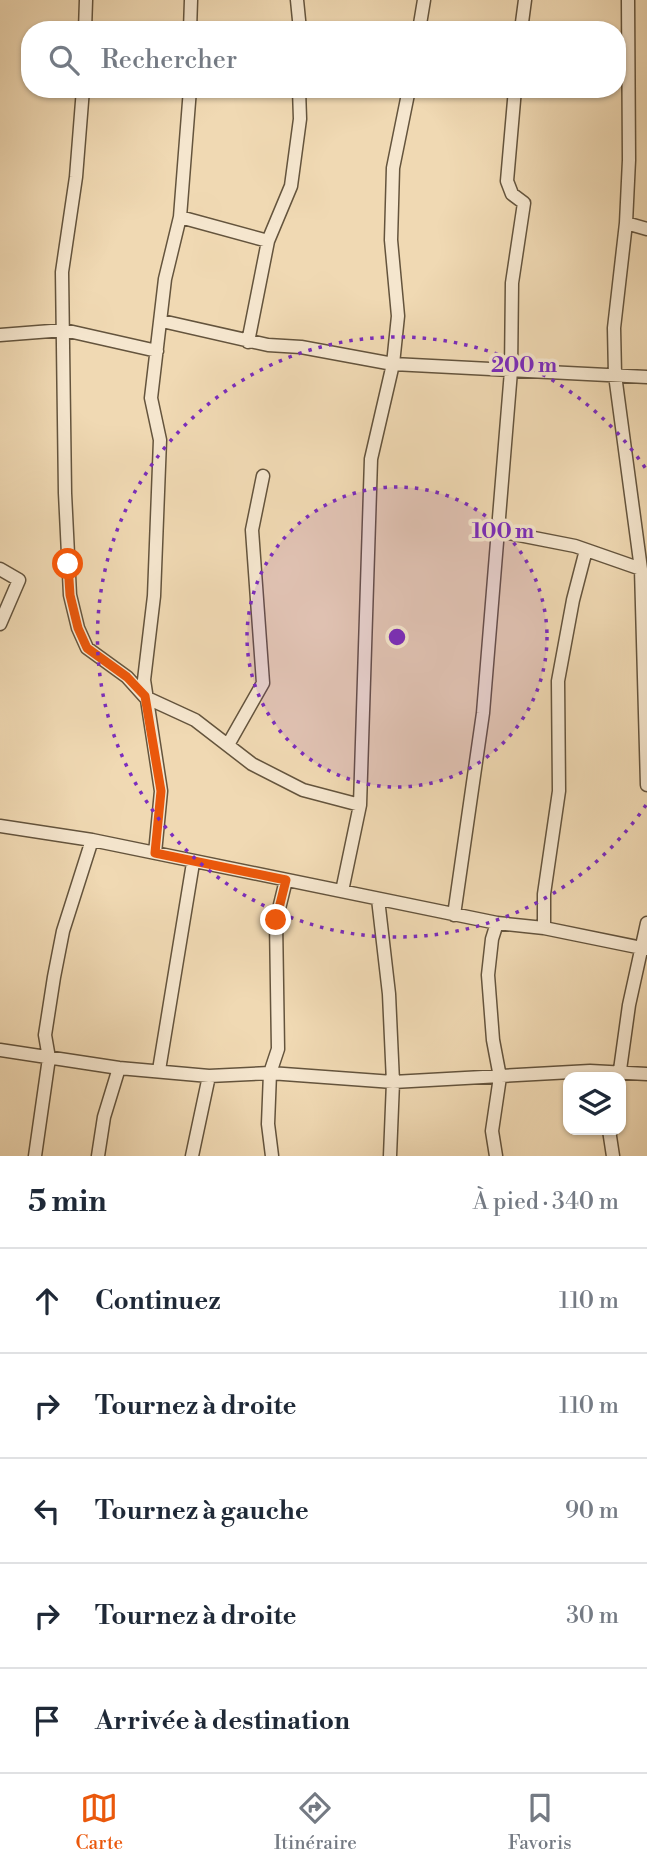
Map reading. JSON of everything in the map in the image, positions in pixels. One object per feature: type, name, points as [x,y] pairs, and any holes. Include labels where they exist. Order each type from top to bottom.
[{"type":"street","points":[[85,21],[86,0]]},
{"type":"street","points":[[190,21],[191,0]]},
{"type":"street","points":[[297,0],[299,21]]},
{"type":"street","points":[[420,21],[424,0]]},
{"type":"street","points":[[522,21],[525,0]]},
{"type":"street","points":[[628,0],[626,223],[614,328],[615,375],[643,553],[641,569],[647,785]]},
{"type":"street","points":[[82,98],[76,177],[62,272],[65,493],[70,595],[78,628],[87,648],[127,677],[145,696],[195,720],[229,743],[252,764],[303,790],[360,805]]},
{"type":"street","points":[[155,853],[161,791],[145,696],[144,663],[154,596],[159,495],[160,440],[151,398],[165,279],[180,217],[189,98]]},
{"type":"street","points":[[248,342],[268,241],[291,186],[300,119],[299,98]]},
{"type":"street","points":[[342,891],[360,805],[370,459],[393,364],[398,316],[391,240],[393,168],[407,98]]},
{"type":"street","points":[[454,915],[483,713],[511,371],[512,283],[524,203],[512,194],[507,181],[514,98]]},
{"type":"street","points":[[180,217],[268,241]]},
{"type":"street","points":[[626,223],[647,229]]},
{"type":"street","points":[[162,321],[248,342],[301,347],[393,364],[511,371],[534,369],[647,377]]},
{"type":"street","points":[[0,335],[64,330],[157,351]]},
{"type":"street","points":[[229,743],[263,683],[252,530],[263,476]]},
{"type":"street","points":[[499,531],[586,550],[641,569]]},
{"type":"street","points":[[544,928],[544,894],[559,792],[558,681],[573,600],[586,550]]},
{"type":"street","points":[[0,569],[19,580],[0,624]]},
{"type":"street","points":[[0,827],[92,840],[454,915],[544,928],[645,948]]},
{"type":"street","points":[[35,1156],[49,1058],[45,1035],[56,966],[63,930],[92,840]]},
{"type":"street","points":[[159,1070],[193,863]]},
{"type":"street","points":[[272,1156],[268,1124],[270,1073],[278,1049],[276,920],[286,880]]},
{"type":"street","points":[[379,899],[390,994],[393,1082],[390,1156]]},
{"type":"street","points":[[496,1156],[492,1131],[500,1077],[493,1040],[488,975],[492,939],[497,923]]},
{"type":"street","points":[[621,1072],[629,1005],[645,948],[647,923]]},
{"type":"street","points":[[0,1050],[119,1068],[209,1076],[270,1073],[393,1082],[563,1075]]},
{"type":"street","points":[[98,1156],[104,1117],[119,1068]]},
{"type":"street","points":[[626,1074],[647,1074]]},
{"type":"street","points":[[191,1156],[209,1076]]},
{"type":"street","points":[[610,1135],[613,1156]]},
{"type":"route","points":[[68,564],[70,595],[78,628],[87,648],[127,677],[145,696],[157,752],[161,791],[155,853],[193,863],[286,880],[276,920]]}]
